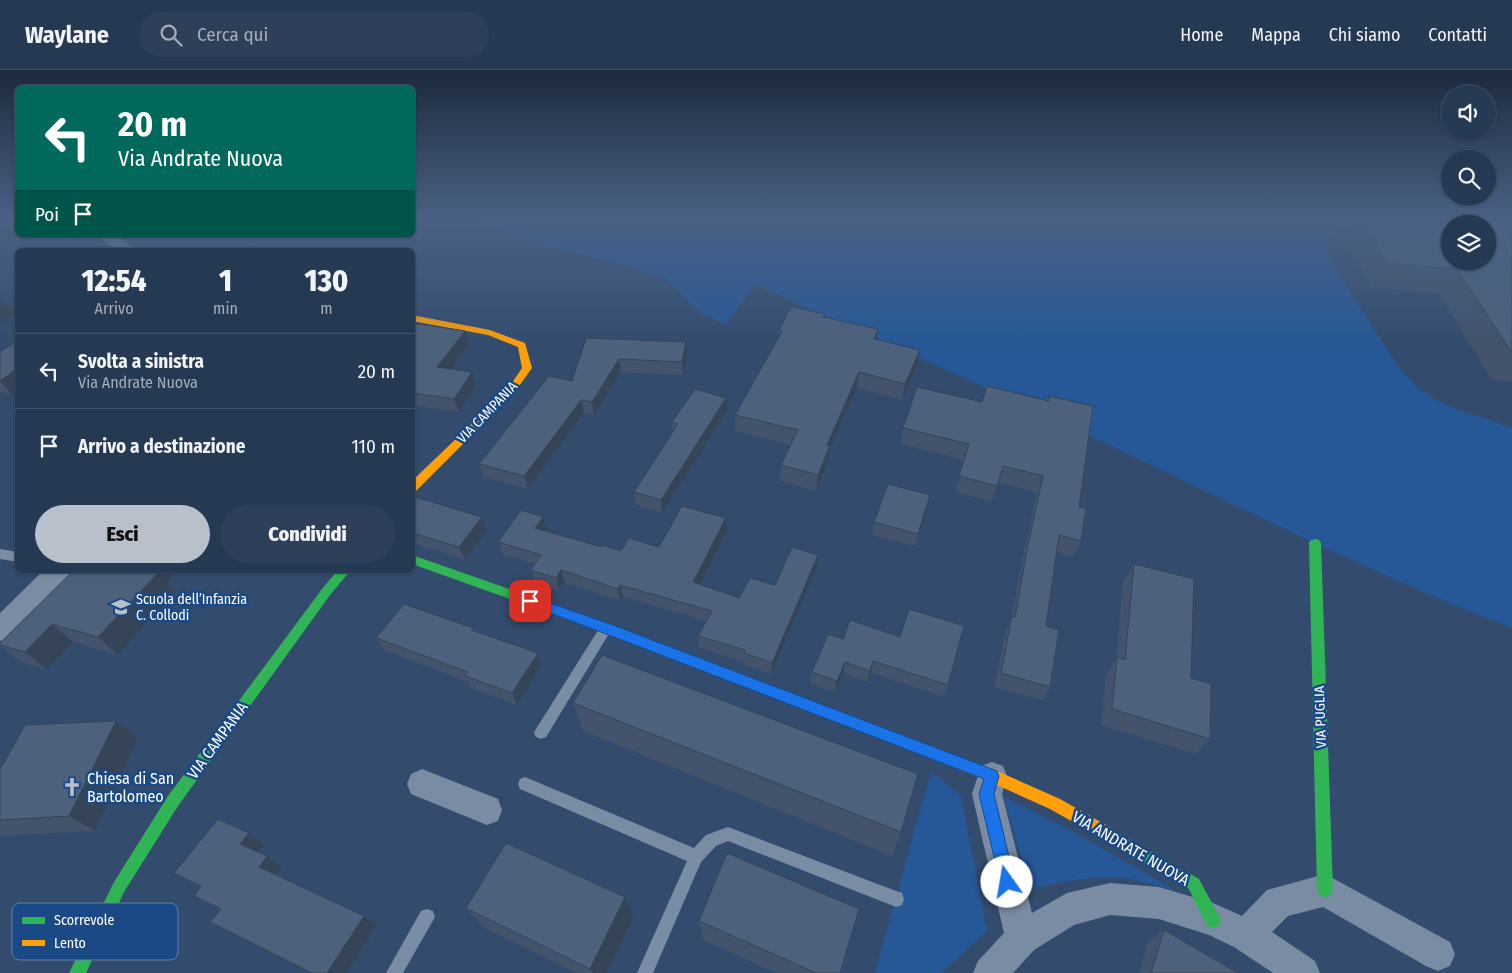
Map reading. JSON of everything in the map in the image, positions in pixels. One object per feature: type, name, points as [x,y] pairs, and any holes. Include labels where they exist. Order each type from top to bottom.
[{"type":"street","name":"VIA CAMPANIA","points":[[415,319],[490,333],[522,345],[527,368],[511,391],[415,485]]},
{"type":"street","name":"VIA PUGLIA","points":[[1315,544],[1325,890]]},
{"type":"street","name":"VIA ANDRATE NUOVA","points":[[415,560],[606,628],[992,776],[1055,804],[1194,884],[1214,920]]},
{"type":"street","points":[[0,630],[57,573]]},
{"type":"street","name":"VIA CAMPANIA","points":[[111,903],[173,801],[256,685],[342,573]]},
{"type":"street","points":[[992,776],[987,794],[1022,938]]},
{"type":"street","points":[[422,784],[487,810]]},
{"type":"street","points":[[1246,935],[1279,902],[1325,890],[1438,954]]},
{"type":"street","points":[[990,973],[1022,938],[1066,910],[1110,899],[1160,903],[1214,920],[1246,935],[1303,973]]},
{"type":"street","name":"VIA CAMPANIA","points":[[76,973],[82,960]]},
{"type":"lane","points":[[0,554],[15,556]]},
{"type":"lane","points":[[541,733],[606,628]]},
{"type":"lane","points":[[525,784],[696,857]]},
{"type":"lane","points":[[645,973],[696,857],[711,840],[728,834],[896,899]]},
{"type":"lane","points":[[394,973],[427,917]]},
{"type":"shaded area","points":[[608,262],[1333,262],[1397,365],[1416,386],[1432,398],[1446,405],[1512,428],[1512,628],[1461,608],[1359,563],[1065,424],[755,284],[727,324],[702,315],[667,279]]},
{"type":"shaded area","points":[[931,772],[961,796],[987,931],[941,973],[875,973]]},
{"type":"shaded area","points":[[1004,797],[1077,834],[1175,890],[1123,877],[1080,879],[1030,889]]},
{"type":"building","points":[[1441,262],[1441,268],[1387,263]]},
{"type":"building","points":[[1496,262],[1512,262],[1512,353],[1458,270],[1496,270]]},
{"type":"building","points":[[791,307],[825,314],[823,317],[878,329],[874,339],[920,350],[905,384],[859,372],[827,445],[830,445],[818,475],[781,465],[798,430],[735,415],[782,331],[779,330]]},
{"type":"building","points":[[415,323],[465,331],[437,367],[472,372],[454,399],[415,393]]},
{"type":"building","points":[[586,338],[686,342],[682,362],[619,359],[592,402],[581,400],[524,476],[479,464],[549,376],[572,381]]},
{"type":"building","points":[[15,342],[15,370],[0,381],[0,352]]},
{"type":"building","points":[[987,386],[1049,401],[1049,396],[1093,406],[1079,507],[1086,509],[1081,541],[1059,535],[1046,626],[1059,630],[1050,687],[1001,673],[1012,616],[1015,617],[1043,476],[1003,466],[997,486],[959,476],[969,444],[903,428],[917,387],[982,402]]},
{"type":"building","points":[[695,389],[726,398],[661,500],[634,492],[678,424],[672,422]]},
{"type":"building","points":[[888,484],[930,495],[918,534],[874,522]]},
{"type":"building","points":[[415,497],[482,517],[459,547],[415,534]]},
{"type":"building","points":[[682,506],[726,518],[693,582],[739,598],[750,578],[775,585],[792,547],[818,555],[772,663],[744,653],[745,650],[698,636],[712,611],[620,585],[618,589],[561,570],[556,578],[531,570],[541,555],[498,542],[521,510],[543,517],[535,528],[602,547],[603,545],[621,551],[629,538],[659,547]]},
{"type":"building","points":[[1134,564],[1194,579],[1191,678],[1211,684],[1210,739],[1112,709],[1117,657],[1125,660]]},
{"type":"building","points":[[71,573],[158,573],[98,637],[52,624],[25,652],[0,645]]},
{"type":"building","points":[[404,604],[538,653],[512,693],[465,676],[468,672],[376,638]]},
{"type":"building","points":[[909,609],[964,626],[948,685],[873,661],[870,671],[845,662],[837,681],[812,672],[828,634],[843,639],[850,620],[900,637]]},
{"type":"building","points":[[602,655],[918,774],[901,832],[573,703]]},
{"type":"building","points":[[116,721],[69,816],[0,820],[0,770],[25,725]]},
{"type":"building","points":[[218,819],[249,833],[240,844],[267,856],[259,867],[364,916],[327,973],[312,973],[210,922],[221,909],[194,896],[201,886],[174,873]]},
{"type":"building","points":[[506,843],[625,897],[590,969],[466,908]]},
{"type":"building","points":[[727,853],[859,909],[840,973],[816,973],[699,921]]},
{"type":"building","points":[[1164,930],[1238,973],[1151,973]]},
{"type":"traffic: fast","points":[[1315,543],[1325,890]]},
{"type":"traffic: fast","points":[[415,560],[606,628],[881,733]]},
{"type":"traffic: fast","points":[[111,903],[119,887],[173,801],[326,592],[342,573]]},
{"type":"traffic: fast","points":[[1108,834],[1194,884],[1213,920]]},
{"type":"traffic: fast","points":[[77,973],[83,960]]},
{"type":"traffic: slow","points":[[415,319],[490,333],[522,345],[527,368],[511,391],[415,485]]},
{"type":"traffic: slow","points":[[881,733],[992,776],[1055,804],[1108,834]]},
{"type":"place","name":"Scuola dell’Infanzia C. Collodi","points":[[121,607]]},
{"type":"place","name":"Chiesa di San Bartolomeo","points":[[72,787]]},
{"type":"route","points":[[530,601],[606,628],[992,776],[987,794],[1007,882]]}]
